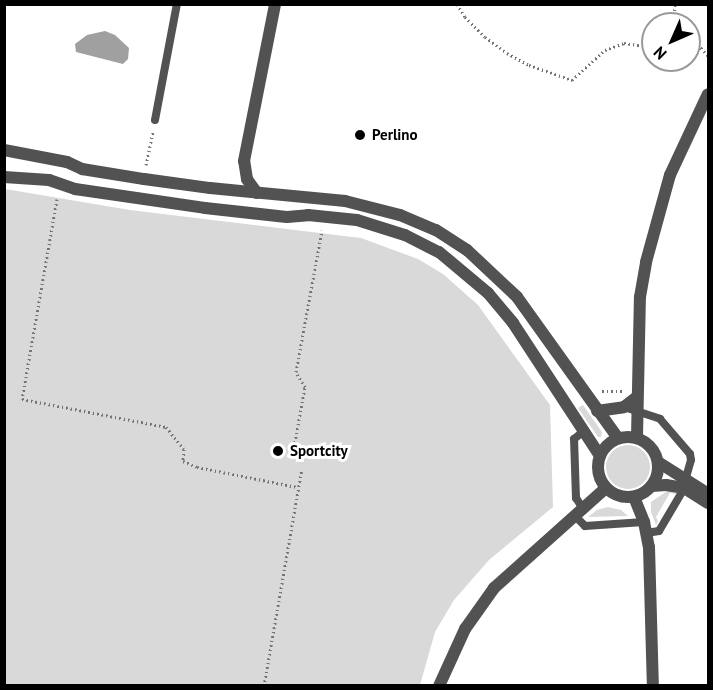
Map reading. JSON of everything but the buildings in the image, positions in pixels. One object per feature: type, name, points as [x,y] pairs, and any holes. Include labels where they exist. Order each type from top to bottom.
[{"type":"street","points":[[257,193],[247,178],[244,161],[275,4]]},
{"type":"street","points":[[637,438],[640,297],[646,262],[670,175],[708,94]]},
{"type":"street","points":[[4,150],[67,162],[82,169],[144,179],[345,201],[400,215],[449,237],[467,250],[517,297],[618,438]]},
{"type":"street","points":[[4,177],[49,180],[75,189],[205,208],[373,223],[405,235],[439,252],[465,271],[488,293],[513,324],[600,456]]},
{"type":"street","points":[[597,411],[624,407],[637,397]]},
{"type":"street","points":[[618,438],[637,438],[651,446],[658,462],[657,479],[652,486],[634,497],[621,497],[606,488],[598,473],[600,456],[610,442],[618,438]]},
{"type":"street","points":[[658,462],[708,502]]},
{"type":"street","points":[[652,486],[685,483],[708,493]]},
{"type":"street","points":[[439,686],[465,629],[494,588],[606,488]]},
{"type":"street","points":[[634,497],[645,528],[653,686]]},
{"type":"lane","points":[[156,120],[177,4]]},
{"type":"lane","points":[[584,431],[574,439],[576,498],[585,526],[645,528],[659,531],[685,483],[692,460],[690,454],[660,419],[624,407]]},
{"type":"path","points":[[457,4],[465,17],[485,37],[507,53],[529,65],[572,80],[605,50],[624,43],[641,45]]},
{"type":"path","points":[[144,179],[156,120]]},
{"type":"path","points":[[57,199],[22,399],[166,427],[184,449],[183,461],[197,467],[297,487]]},
{"type":"path","points":[[294,447],[305,387],[296,372],[324,217]]},
{"type":"path","points":[[595,394],[624,391]]},
{"type":"path","points":[[264,686],[297,487],[302,469]]},
{"type":"shaded area","points":[[105,31],[115,35],[129,48],[128,59],[123,64],[76,52],[75,44],[87,35]]},
{"type":"shaded area","name":"Sportcity","points":[[5,189],[130,210],[361,238],[418,259],[443,274],[478,305],[550,405],[553,507],[489,560],[454,600],[435,632],[420,685],[5,685]]},
{"type":"shaded area","points":[[583,405],[602,432],[601,437],[598,437],[578,408]]},
{"type":"shaded area","points":[[628,445],[643,452],[650,467],[643,482],[628,489],[613,482],[606,467],[613,452]]},
{"type":"shaded area","points":[[667,491],[678,491],[676,494],[670,493],[656,517],[658,521],[656,525],[651,512],[651,502]]},
{"type":"shaded area","points":[[608,507],[621,510],[628,516],[588,517],[597,510]]},
{"type":"place","name":"Perlino","points":[[360,135]]},
{"type":"place","name":"Sportcity","points":[[278,451]]}]
